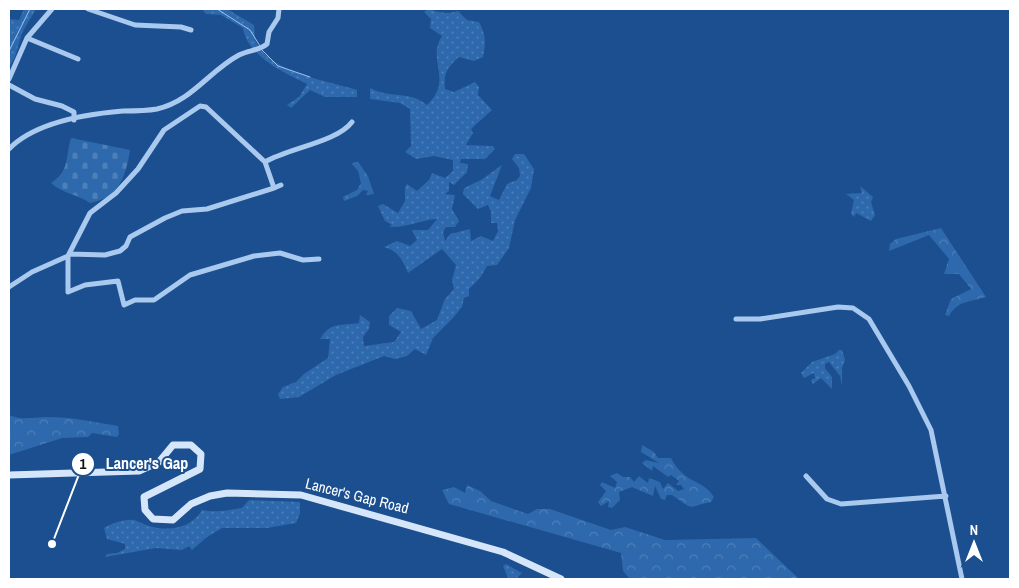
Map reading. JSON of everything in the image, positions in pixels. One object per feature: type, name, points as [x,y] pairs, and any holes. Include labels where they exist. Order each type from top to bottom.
[{"type":"main road","name":"Lancer's Gap Road","points":[[9,475],[139,471],[159,462],[173,445],[192,445],[200,454],[200,469],[144,497],[145,510],[153,519],[173,520],[191,504],[210,496],[227,493],[301,495],[504,552],[561,579]]},
{"type":"street","points":[[9,79],[27,38],[52,9]]},
{"type":"street","points":[[88,9],[135,25],[181,27],[191,30]]},
{"type":"street","points":[[9,149],[36,131],[74,120],[102,114],[156,109],[184,99],[240,55],[256,51],[267,44],[269,32],[278,18],[279,9]]},
{"type":"street","points":[[27,38],[78,59]]},
{"type":"street","points":[[9,85],[35,99],[62,106],[74,112],[74,120]]},
{"type":"street","points":[[274,188],[265,162],[206,107],[200,106],[164,130],[138,169],[116,193],[90,212],[69,255],[68,292],[85,285],[118,281],[124,305],[135,300],[154,300],[190,275],[254,256],[280,253],[303,260],[319,259]]},
{"type":"street","points":[[265,162],[300,147],[339,134],[352,122]]},
{"type":"street","points":[[9,287],[32,272],[69,255],[105,255],[120,251],[126,246],[130,237],[182,211],[207,210],[281,185]]},
{"type":"street","points":[[736,319],[760,319],[838,307],[852,308],[869,319],[909,386],[931,430],[962,579]]},
{"type":"street","points":[[806,476],[827,499],[841,504],[946,496]]},
{"type":"green space","points":[[24,9],[36,9],[22,33],[15,57],[9,67],[9,19],[19,20]]},
{"type":"green space","points":[[202,9],[227,9],[254,25],[257,44],[275,62],[302,74],[357,90],[357,97],[325,97],[310,90],[291,108],[287,105],[299,97],[307,84],[278,69],[259,55],[251,47],[243,28],[221,15],[206,14]]},
{"type":"green space","points":[[429,9],[444,13],[458,11],[467,20],[479,22],[485,39],[483,57],[474,61],[459,57],[447,71],[445,89],[454,92],[475,82],[479,87],[478,95],[492,110],[471,129],[473,133],[466,145],[493,146],[495,149],[485,159],[461,159],[460,163],[468,164],[467,172],[454,185],[449,182],[449,191],[445,194],[455,195],[452,209],[459,221],[455,227],[446,227],[443,232],[445,241],[450,234],[470,229],[471,241],[481,236],[493,241],[498,231],[497,223],[491,223],[491,212],[488,205],[478,209],[463,194],[464,188],[481,180],[502,165],[490,196],[499,200],[507,184],[517,180],[520,176],[519,168],[512,159],[515,154],[524,154],[534,169],[531,188],[515,220],[509,248],[497,265],[487,266],[480,278],[469,289],[469,296],[464,298],[462,307],[433,338],[426,355],[415,349],[407,356],[395,359],[384,356],[336,375],[299,397],[280,399],[278,394],[283,387],[296,382],[304,374],[328,358],[330,339],[320,339],[328,329],[337,325],[359,323],[360,315],[370,322],[369,329],[363,337],[364,346],[394,342],[401,332],[389,325],[389,316],[397,308],[411,311],[421,329],[437,320],[445,299],[454,289],[452,280],[456,265],[442,249],[408,273],[399,256],[393,250],[384,247],[397,241],[410,246],[417,240],[412,230],[428,230],[437,219],[389,227],[392,225],[385,221],[378,206],[383,204],[398,213],[405,201],[405,187],[407,184],[417,191],[429,180],[432,173],[445,178],[453,171],[453,160],[434,156],[416,159],[405,152],[411,146],[410,109],[400,103],[370,99],[370,88],[385,93],[414,98],[427,105],[435,96],[439,79],[437,53],[442,36],[430,28],[431,19],[424,12]]},
{"type":"green space","points":[[71,138],[130,150],[123,177],[114,191],[108,196],[90,203],[60,190],[51,183],[64,169]]},
{"type":"green space","points":[[358,162],[368,176],[374,194],[366,195],[368,191],[363,190],[357,196],[344,201],[343,197],[357,190],[361,183],[358,171],[352,164]]},
{"type":"green space","points":[[860,186],[873,197],[871,202],[875,215],[871,221],[856,213],[854,217],[851,214],[854,200],[846,194],[862,193]]},
{"type":"green space","points":[[941,228],[986,297],[961,304],[949,316],[945,315],[951,299],[971,289],[959,274],[944,274],[949,259],[929,235],[889,251],[890,244],[896,239]]},
{"type":"green space","points":[[842,350],[845,360],[842,368],[842,385],[840,376],[829,362],[825,364],[825,368],[832,377],[832,389],[821,378],[813,384],[811,380],[815,378],[814,373],[804,378],[801,373],[812,362],[835,354]]},
{"type":"green space","points":[[9,415],[23,418],[56,417],[101,423],[118,426],[119,434],[117,437],[92,433],[88,437],[62,438],[9,455]]},
{"type":"green space","points":[[642,445],[654,452],[658,458],[671,458],[682,473],[709,491],[714,497],[711,502],[691,507],[672,495],[667,495],[665,500],[661,499],[655,486],[653,496],[632,487],[619,492],[620,500],[612,508],[608,507],[609,501],[601,506],[598,502],[606,491],[600,485],[602,482],[615,488],[617,482],[610,476],[617,473],[623,477],[630,477],[634,482],[639,476],[648,483],[649,478],[660,482],[663,489],[668,483],[678,491],[684,489],[681,485],[676,485],[679,481],[671,475],[668,477],[653,466],[652,471],[642,463],[646,460],[659,463],[641,452]]},
{"type":"green space","points":[[467,485],[480,491],[491,501],[528,514],[537,509],[550,509],[611,530],[625,527],[665,540],[756,538],[799,579],[628,579],[623,571],[621,553],[449,504],[442,490],[454,487],[465,493]]},
{"type":"green space","points":[[249,500],[300,502],[300,513],[296,523],[267,528],[222,528],[207,537],[192,550],[189,546],[182,550],[156,548],[105,557],[107,554],[117,553],[125,549],[125,544],[107,539],[104,528],[115,523],[134,520],[157,528],[179,527],[192,521],[202,510],[217,511],[242,508]]},
{"type":"green space","points":[[506,564],[522,573],[517,578],[508,578],[503,566]]},
{"type":"waterway","points":[[9,51],[30,9]]},
{"type":"waterway","points":[[217,9],[250,30],[260,46]]},
{"type":"waterway","points":[[262,50],[278,66],[310,77]]},
{"type":"place","name":"Lancer's Gap","points":[[52,544]]}]
